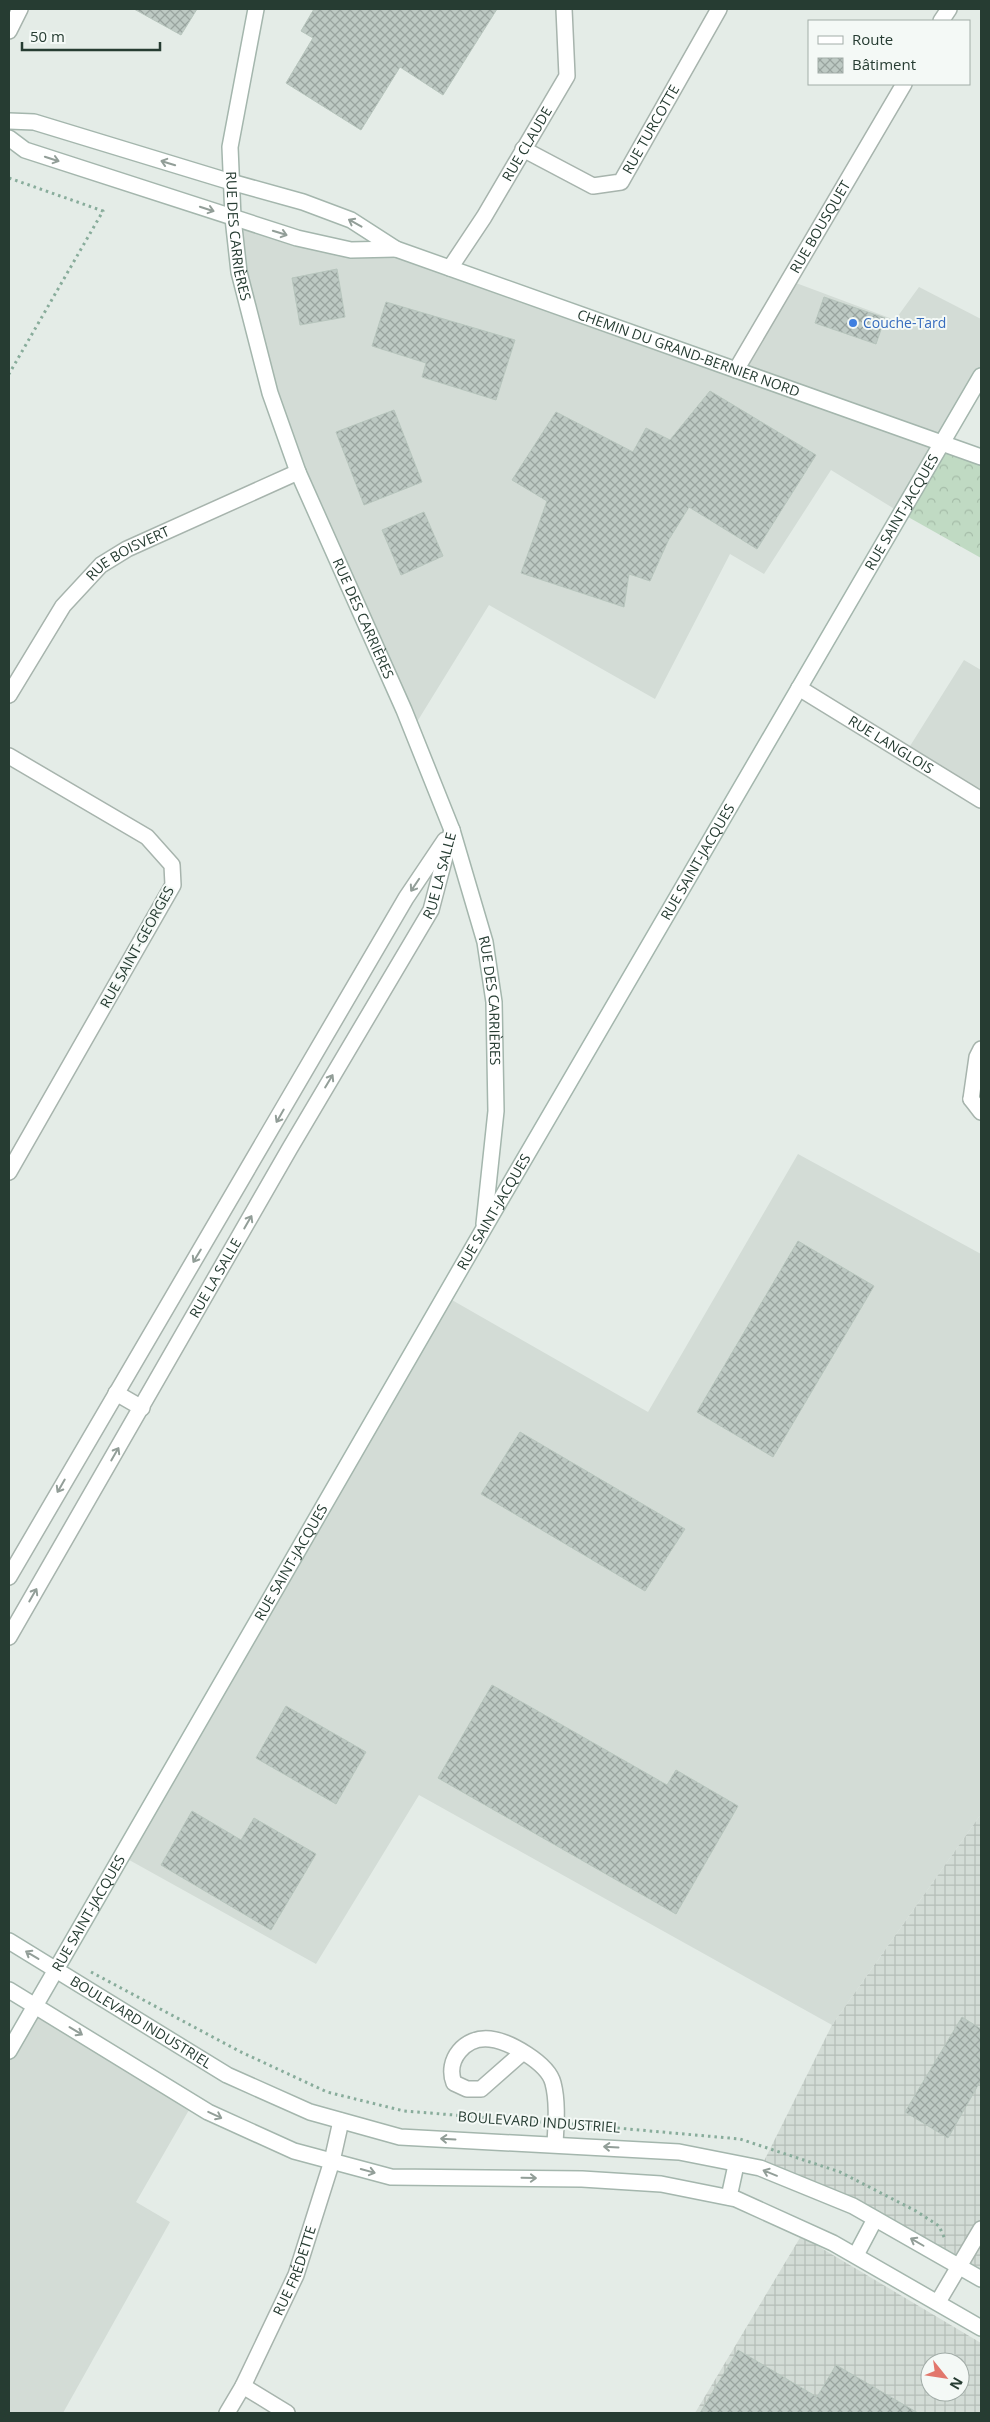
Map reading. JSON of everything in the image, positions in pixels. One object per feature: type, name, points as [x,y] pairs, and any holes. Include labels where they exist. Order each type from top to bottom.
[{"type":"street","points":[[9,31],[20,9]]},
{"type":"street","name":"RUE DES CARRIÈRES","points":[[256,9],[230,147],[233,218],[239,272],[270,393],[298,472],[404,710],[452,830],[485,942],[494,1002],[496,1111],[483,1230]]},
{"type":"street","name":"RUE CLAUDE","points":[[450,268],[484,217],[567,76],[564,9]]},
{"type":"street","name":"RUE TURCOTTE","points":[[523,149],[593,186],[621,182],[719,9]]},
{"type":"street","points":[[942,20],[949,9]]},
{"type":"street","name":"RUE BOUSQUET","points":[[736,370],[903,85]]},
{"type":"street","name":"CHEMIN DU GRAND-BERNIER NORD","points":[[9,121],[34,122],[303,202],[351,220],[396,249],[981,457]]},
{"type":"street","name":"CHEMIN DU GRAND-BERNIER NORD","points":[[9,138],[25,150],[297,238],[351,250],[396,249]]},
{"type":"street","name":"RUE SAINT-JACQUES","points":[[9,2051],[483,1230],[981,376]]},
{"type":"street","name":"RUE BOISVERT","points":[[9,695],[63,606],[101,565],[127,549],[298,472]]},
{"type":"street","name":"RUE LANGLOIS","points":[[799,688],[981,800]]},
{"type":"street","name":"RUE SAINT-GEORGES","points":[[9,756],[147,837],[172,865],[173,885],[9,1172]]},
{"type":"street","name":"RUE LA SALLE","points":[[9,1577],[406,898],[452,830]]},
{"type":"street","name":"RUE LA SALLE","points":[[9,1637],[290,1148],[431,910],[452,830]]},
{"type":"street","points":[[981,1049],[977,1057],[971,1099],[981,1112]]},
{"type":"street","points":[[971,1099],[981,1087]]},
{"type":"street","points":[[269,1135],[290,1148]]},
{"type":"street","points":[[116,1393],[142,1408]]},
{"type":"street","name":"BOULEVARD INDUSTRIEL","points":[[9,1941],[227,2075],[310,2112],[400,2137],[679,2152],[736,2165],[760,2168],[853,2206],[981,2279]]},
{"type":"street","points":[[9,1990],[208,2112],[294,2151],[391,2177],[582,2179],[661,2184],[729,2198],[834,2243],[981,2328]]},
{"type":"street","points":[[523,2052],[543,2065],[553,2082],[556,2123],[555,2144]]},
{"type":"street","name":"RUE FRÉDETTE","points":[[227,2413],[243,2386],[296,2275],[332,2161],[341,2121]]},
{"type":"street","points":[[729,2198],[736,2165]]},
{"type":"street","points":[[856,2256],[875,2219]]},
{"type":"street","points":[[938,2302],[981,2229]]},
{"type":"street","points":[[243,2386],[287,2413]]},
{"type":"path","points":[[9,178],[103,211],[9,374]]},
{"type":"path","name":"BOULEVARD INDUSTRIEL","points":[[85,1971],[95,1972],[239,2051],[327,2092],[404,2111],[740,2139],[840,2172],[916,2211],[939,2226],[947,2242]]},
{"type":"shaded area","points":[[233,218],[297,238],[396,249],[736,369],[788,280],[895,320],[919,287],[981,319],[981,376],[901,513],[831,470],[764,574],[730,554],[655,699],[489,605],[412,730],[270,393]]},
{"type":"shaded area","points":[[964,660],[981,670],[981,800],[905,754]]},
{"type":"shaded area","points":[[798,1154],[981,1254],[981,1814],[832,2025],[419,1795],[316,1964],[122,1856],[445,1296],[648,1412]]},
{"type":"shaded area","points":[[981,1814],[981,2280],[959,2267],[760,2169],[832,2025]]},
{"type":"shaded area","points":[[35,2006],[193,2103],[136,2202],[170,2222],[63,2413],[9,2413],[9,2051]]},
{"type":"shaded area","points":[[801,2236],[981,2343],[981,2413],[695,2413]]},
{"type":"green space","points":[[942,443],[981,457],[981,558],[901,513]]},
{"type":"building","points":[[134,9],[197,9],[181,35]]},
{"type":"building","points":[[314,9],[497,9],[443,95],[400,67],[361,130],[286,83],[313,38],[301,31]]},
{"type":"building","points":[[337,269],[345,317],[300,325],[292,278]]},
{"type":"building","points":[[824,297],[885,318],[876,344],[815,323]]},
{"type":"building","points":[[386,302],[515,340],[496,400],[422,377],[426,363],[372,346]]},
{"type":"building","points":[[710,391],[816,455],[757,549],[689,507],[668,541],[650,581],[629,574],[624,607],[521,573],[547,501],[512,480],[556,412],[633,452],[646,428],[670,440]]},
{"type":"building","points":[[394,410],[422,482],[364,505],[336,432]]},
{"type":"building","points":[[424,512],[443,556],[401,575],[382,530]]},
{"type":"building","points":[[798,1241],[874,1286],[773,1457],[697,1412]]},
{"type":"building","points":[[520,1432],[685,1529],[645,1591],[481,1494]]},
{"type":"building","points":[[492,1685],[667,1785],[676,1770],[738,1806],[676,1914],[438,1778]]},
{"type":"building","points":[[286,1706],[366,1752],[336,1804],[256,1758]]},
{"type":"building","points":[[192,1811],[241,1840],[254,1818],[316,1854],[271,1930],[161,1865]]},
{"type":"building","points":[[962,2017],[981,2029],[981,2080],[948,2138],[905,2112]]},
{"type":"building","points":[[738,2350],[817,2397],[836,2365],[918,2413],[700,2413]]},
{"type":"place","name":"Couche-Tard","points":[[853,323]]}]
